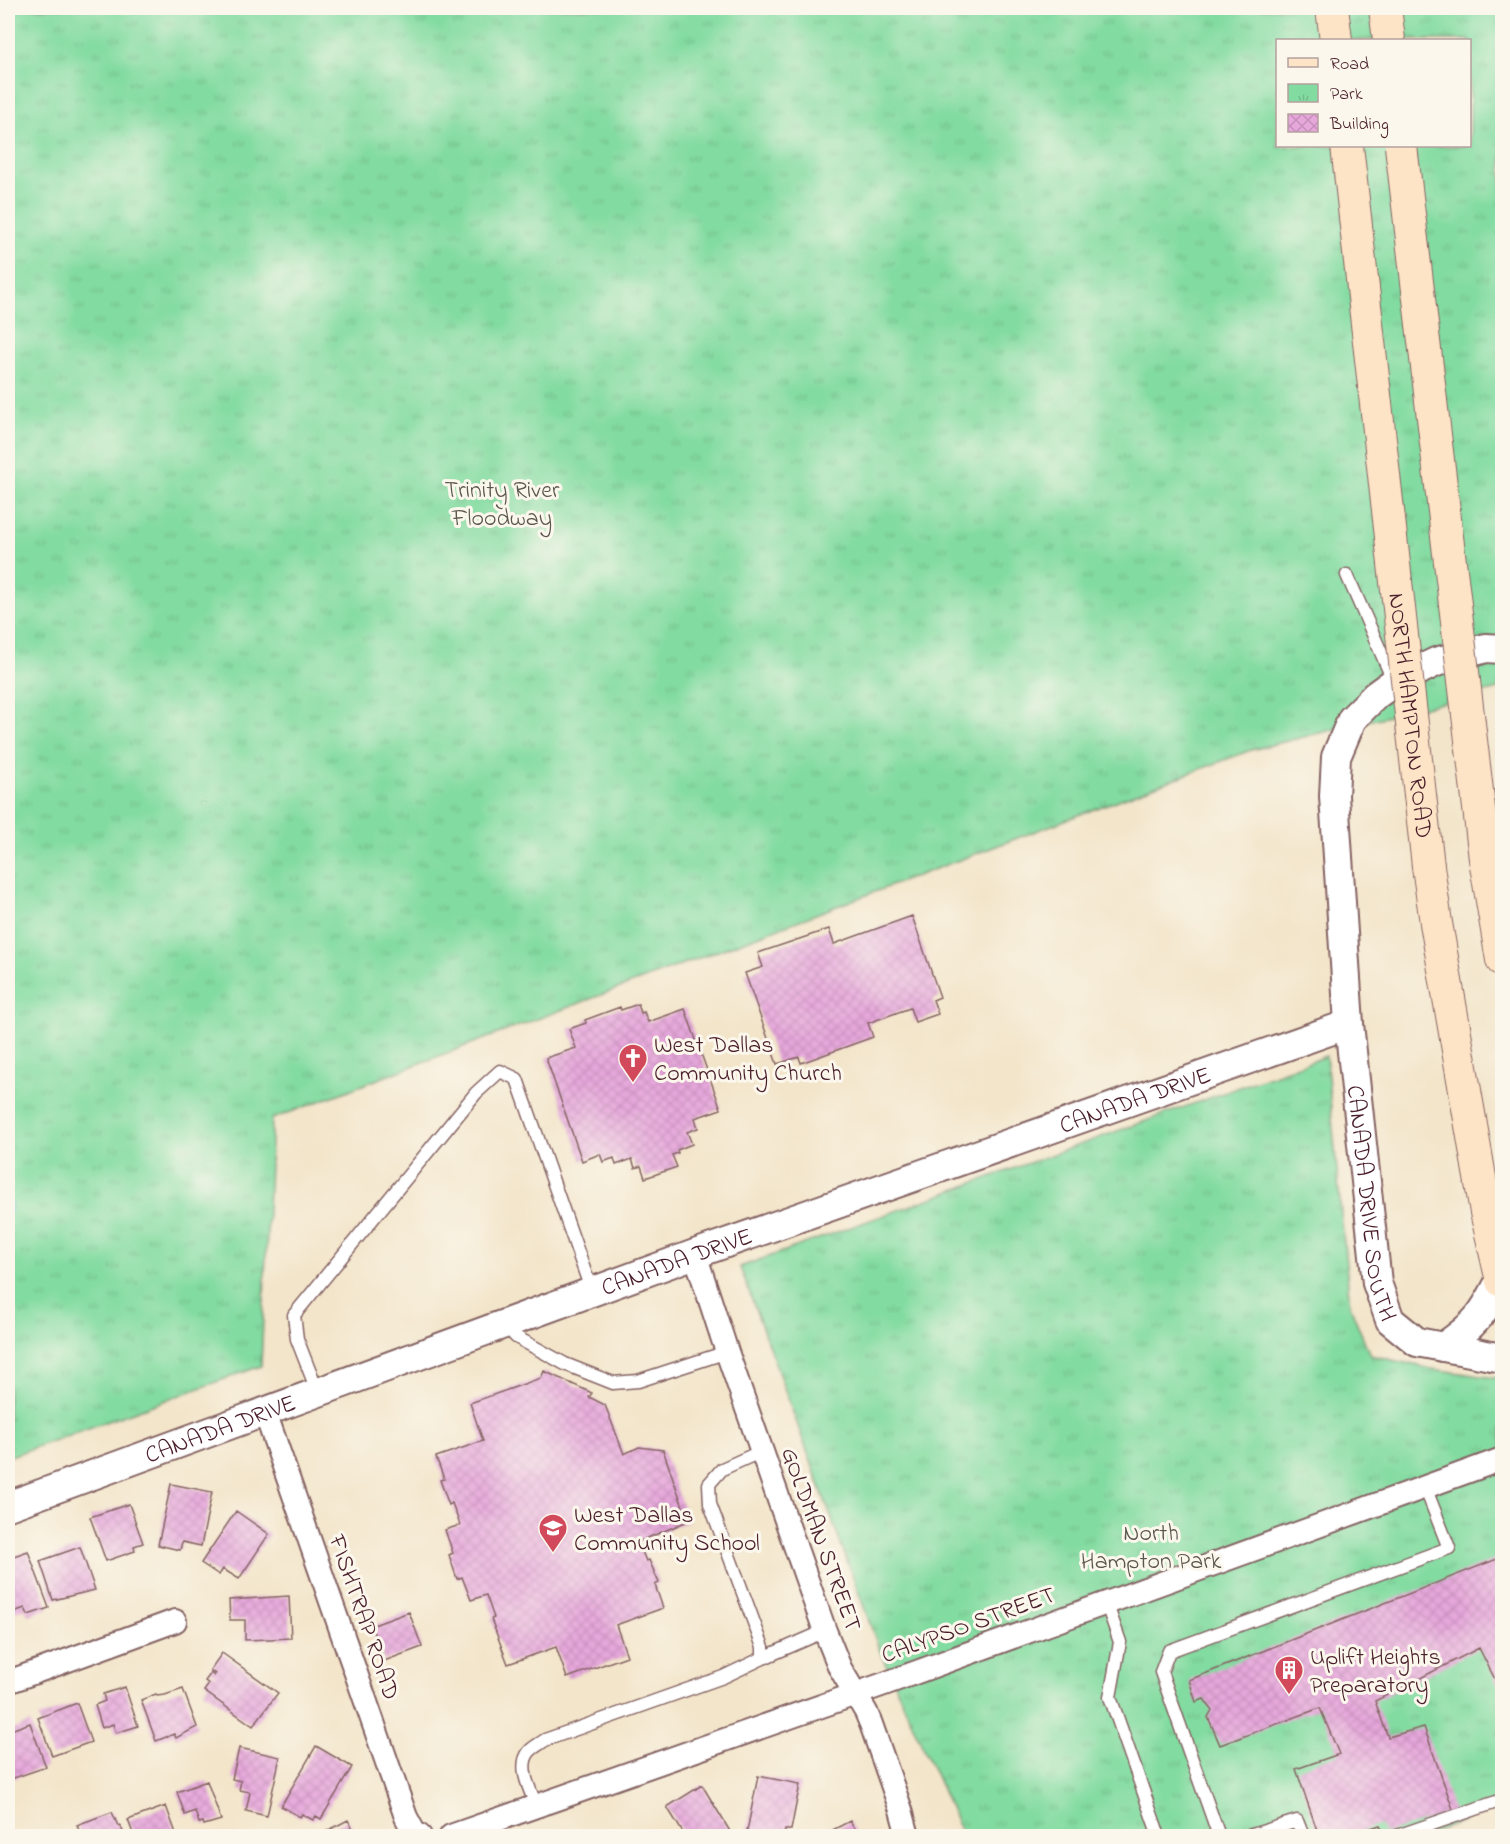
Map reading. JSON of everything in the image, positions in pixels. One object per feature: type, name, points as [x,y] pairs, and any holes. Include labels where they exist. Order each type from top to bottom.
[{"type":"main road","points":[[1332,8],[1336,39]]},
{"type":"main road","points":[[1385,8],[1389,39]]},
{"type":"main road","name":"NORTH HAMPTON ROAD","points":[[1347,147],[1428,866],[1485,1212],[1502,1279]]},
{"type":"main road","points":[[1401,147],[1485,859],[1503,960]]},
{"type":"street","name":"CANADA DRIVE SOUTH","points":[[1503,649],[1486,648],[1436,662],[1394,682],[1376,695],[1352,719],[1336,758],[1334,796],[1349,1024],[1377,1283],[1390,1320],[1417,1342],[1503,1358]]},
{"type":"street","name":"CANADA DRIVE","points":[[8,1506],[695,1254],[1349,1024]]},
{"type":"street","name":"GOLDMAN STREET","points":[[695,1254],[825,1632],[840,1668],[871,1724],[908,1836]]},
{"type":"street","points":[[1443,1347],[1475,1322],[1488,1306],[1502,1279]]},
{"type":"street","name":"FISHTRAP ROAD","points":[[265,1412],[406,1817],[414,1832],[420,1836]]},
{"type":"street","name":"CALYPSO STREET","points":[[451,1836],[1503,1459]]},
{"type":"street","points":[[8,1682],[175,1621]]},
{"type":"lane","points":[[1347,575],[1394,682]]},
{"type":"lane","points":[[318,1393],[297,1339],[294,1315],[476,1093],[500,1071],[517,1079],[592,1292]]},
{"type":"lane","points":[[504,1324],[516,1337],[555,1358],[613,1383],[638,1381],[727,1352]]},
{"type":"lane","points":[[762,1451],[722,1469],[709,1484],[710,1504],[763,1647],[763,1658]]},
{"type":"lane","points":[[1219,1836],[1161,1672],[1169,1651],[1449,1548],[1425,1487]]},
{"type":"lane","points":[[1106,1602],[1120,1642],[1110,1697],[1159,1836]]},
{"type":"lane","points":[[537,1807],[524,1767],[529,1752],[545,1740],[723,1677],[825,1632]]},
{"type":"lane","points":[[1397,1836],[1503,1800]]},
{"type":"lane","points":[[1250,1836],[1296,1821],[1303,1836]]},
{"type":"green space","name":"Trinity River Floodway","points":[[8,8],[1502,8],[1502,688],[1251,750],[272,1119],[261,1366],[8,1457]]},
{"type":"green space","name":"North Hampton Park","points":[[1326,1056],[1350,1306],[1370,1355],[1432,1369],[1502,1379],[1502,1806],[1423,1836],[963,1836],[881,1654],[740,1267]]},
{"type":"building","points":[[912,916],[940,997],[933,1000],[938,1014],[915,1022],[910,1008],[868,1023],[873,1037],[801,1063],[799,1057],[777,1064],[745,973],[763,967],[758,953],[829,929],[834,944]]},
{"type":"building","name":"West Dallas Community Church","points":[[638,1004],[648,1022],[685,1009],[721,1109],[695,1118],[698,1128],[687,1132],[692,1144],[677,1150],[678,1153],[672,1155],[677,1167],[645,1178],[641,1166],[635,1168],[632,1159],[616,1165],[614,1158],[603,1162],[600,1154],[582,1161],[546,1058],[576,1048],[569,1029],[586,1023],[585,1020],[620,1007],[621,1010]]},
{"type":"building","points":[[544,1371],[592,1393],[589,1397],[605,1405],[624,1454],[639,1447],[663,1450],[688,1521],[638,1542],[659,1583],[655,1585],[663,1608],[616,1625],[627,1656],[567,1678],[556,1647],[508,1664],[491,1619],[494,1618],[486,1595],[471,1600],[462,1577],[457,1579],[449,1555],[453,1553],[445,1530],[460,1525],[452,1503],[449,1505],[440,1480],[444,1479],[436,1457],[483,1441],[470,1403],[541,1378]]},
{"type":"building","points":[[171,1484],[212,1492],[201,1546],[182,1542],[180,1550],[158,1545]]},
{"type":"building","points":[[129,1504],[143,1543],[134,1546],[135,1551],[106,1561],[90,1517]]},
{"type":"building","points":[[236,1511],[269,1534],[239,1579],[223,1569],[219,1575],[201,1563]]},
{"type":"building","points":[[80,1547],[95,1590],[53,1600],[40,1561]]},
{"type":"building","points":[[28,1551],[49,1608],[28,1615],[25,1608],[8,1614],[8,1558]]},
{"type":"building","name":"Uplift Heights Preparatory","points":[[1502,1557],[1502,1693],[1479,1648],[1375,1701],[1388,1737],[1424,1727],[1454,1812],[1384,1834],[1380,1825],[1347,1836],[1319,1836],[1296,1769],[1339,1754],[1320,1708],[1220,1745],[1208,1717],[1212,1710],[1204,1699],[1196,1702],[1189,1680]]},
{"type":"building","points":[[289,1596],[291,1638],[245,1640],[245,1620],[230,1620],[229,1600]]},
{"type":"building","points":[[409,1612],[422,1647],[384,1661],[371,1626]]},
{"type":"building","points":[[222,1653],[278,1693],[253,1726],[204,1691],[209,1684],[205,1681],[211,1673],[214,1676],[215,1674],[210,1670]]},
{"type":"building","points":[[125,1687],[138,1726],[116,1733],[113,1724],[102,1728],[95,1705],[105,1701],[103,1694]]},
{"type":"building","points":[[183,1689],[197,1727],[176,1738],[174,1734],[156,1741],[141,1700],[156,1694],[157,1696],[165,1695]]},
{"type":"building","points":[[77,1703],[91,1742],[52,1756],[38,1718]]},
{"type":"building","points":[[30,1723],[46,1767],[8,1780],[8,1731]]},
{"type":"building","points":[[316,1746],[352,1767],[321,1819],[316,1816],[313,1820],[302,1814],[300,1817],[281,1806]]},
{"type":"building","points":[[239,1748],[280,1757],[267,1816],[246,1811],[250,1792],[239,1790],[241,1781],[232,1779]]},
{"type":"building","points":[[758,1776],[800,1784],[791,1830],[785,1830],[784,1836],[746,1836]]},
{"type":"building","points":[[207,1781],[221,1820],[204,1825],[203,1822],[199,1823],[195,1811],[185,1815],[177,1792]]},
{"type":"building","points":[[702,1785],[731,1833],[725,1836],[685,1836],[667,1807]]},
{"type":"building","points":[[166,1806],[177,1836],[134,1836],[128,1820]]},
{"type":"building","points":[[112,1812],[125,1836],[81,1836],[77,1825]]},
{"type":"building","points":[[348,1820],[357,1836],[317,1836]]},
{"type":"building","points":[[850,1821],[858,1836],[821,1836]]},
{"type":"waterway","points":[[8,1203],[8,1211]]},
{"type":"place","name":"West Dallas Community Church","points":[[633,1084]]},
{"type":"place","name":"West Dallas Community School","points":[[553,1554]]},
{"type":"place","name":"Uplift Heights Preparatory","points":[[1289,1696]]}]
